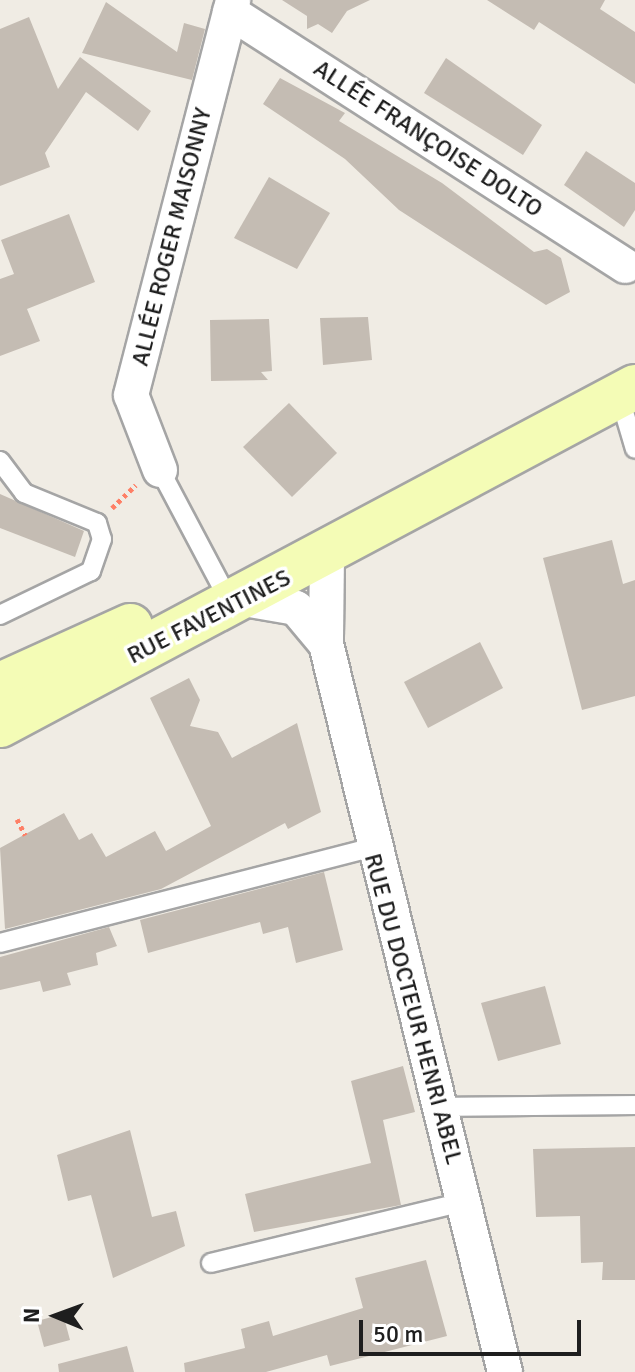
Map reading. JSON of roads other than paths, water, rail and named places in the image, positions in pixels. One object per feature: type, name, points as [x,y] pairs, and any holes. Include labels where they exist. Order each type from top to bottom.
[{"type":"main road","name":"RUE FAVENTINES","points":[[0,725],[232,592],[414,503],[627,391]]},
{"type":"main road","name":"RUE FAVENTINES","points":[[0,685],[327,556],[414,503]]},
{"type":"street","name":"ALLÉE FRANÇOISE DOLTO","points":[[232,6],[625,266]]},
{"type":"street","name":"ALLÉE ROGER MAISONNY","points":[[161,472],[131,395],[232,6]]},
{"type":"street","name":"RUE DU DOCTEUR HENRI ABEL","points":[[327,556],[326,644],[371,848],[505,1372]]},
{"type":"street","name":"RUE DU DOCTEUR HENRI ABEL","points":[[232,592],[296,608],[326,644]]},
{"type":"lane","points":[[627,391],[635,449]]},
{"type":"lane","points":[[0,461],[24,493],[97,523],[102,539],[91,571],[0,615]]},
{"type":"lane","points":[[161,472],[232,592]]},
{"type":"lane","points":[[0,943],[371,848]]},
{"type":"lane","points":[[438,1107],[635,1105]]},
{"type":"lane","points":[[211,1263],[463,1202]]}]
